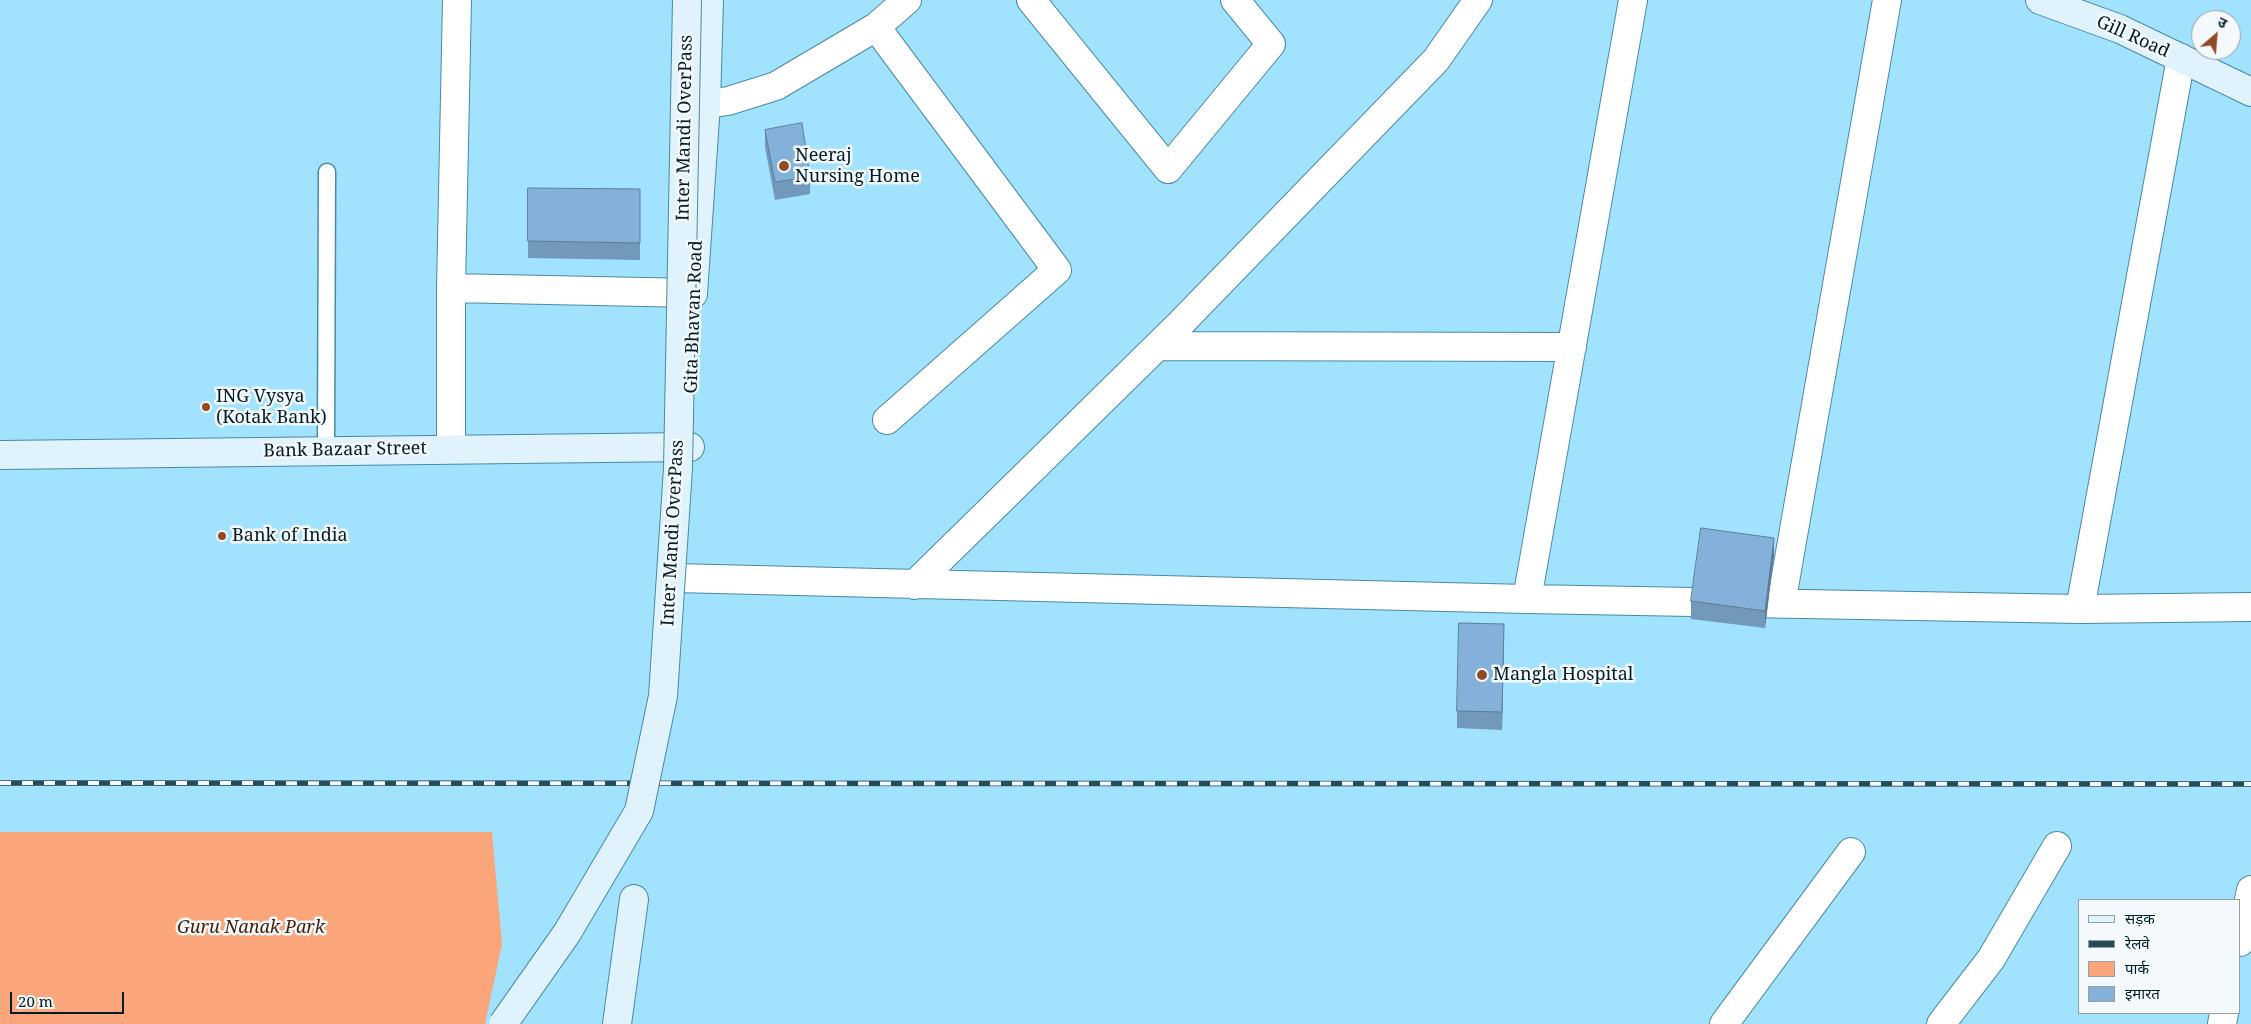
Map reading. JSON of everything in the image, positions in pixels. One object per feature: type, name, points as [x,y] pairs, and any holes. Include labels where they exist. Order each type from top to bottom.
[{"type":"street","points":[[451,448],[451,288],[457,0]]},
{"type":"street","name":"Inter Mandi OverPass","points":[[503,1024],[567,933],[639,811],[663,696],[678,468],[687,0]]},
{"type":"street","name":"Gita Bhavan Road","points":[[673,634],[675,578],[690,447],[693,293],[706,104],[709,0]]},
{"type":"street","points":[[706,104],[728,101],[776,86],[876,26],[907,0]]},
{"type":"street","points":[[1031,0],[1168,169],[1271,44],[1235,0]]},
{"type":"street","points":[[914,585],[1158,346],[1436,60],[1478,0]]},
{"type":"street","points":[[1527,599],[1633,0]]},
{"type":"street","points":[[1782,604],[1887,0]]},
{"type":"street","name":"Gill Road","points":[[2040,0],[2120,30],[2251,92]]},
{"type":"street","points":[[876,26],[1057,270],[887,420]]},
{"type":"street","points":[[2080,609],[2181,58]]},
{"type":"street","points":[[451,288],[693,293]]},
{"type":"street","points":[[1158,346],[1572,347]]},
{"type":"street","name":"Bank Bazaar Street","points":[[0,455],[451,448],[690,447]]},
{"type":"street","points":[[675,578],[1782,604],[2080,609],[2251,607]]},
{"type":"street","points":[[1941,1024],[1991,959],[2057,846]]},
{"type":"street","points":[[1724,1024],[1851,852]]},
{"type":"street","points":[[2241,937],[2251,890]]},
{"type":"street","points":[[617,1024],[634,899]]},
{"type":"lane","points":[[326,450],[327,172]]},
{"type":"green space","name":"Guru Nanak Park","points":[[0,832],[492,832],[502,944],[485,1024],[0,1024]]},
{"type":"building","points":[[802,123],[810,177],[775,182],[765,130]]},
{"type":"building","points":[[528,188],[640,189],[640,243],[528,241]]},
{"type":"building","points":[[1701,528],[1774,538],[1765,611],[1691,601]]},
{"type":"building","points":[[1459,623],[1504,624],[1502,712],[1457,711]]},
{"type":"railway","points":[[0,783],[2251,784]]},
{"type":"place","name":"Neeraj Nursing Home","points":[[784,166]]},
{"type":"place","name":"ING Vysya (Kotak Bank)","points":[[206,407]]},
{"type":"place","name":"Bank of India","points":[[222,536]]},
{"type":"place","name":"Mangla Hospital","points":[[1482,675]]}]
